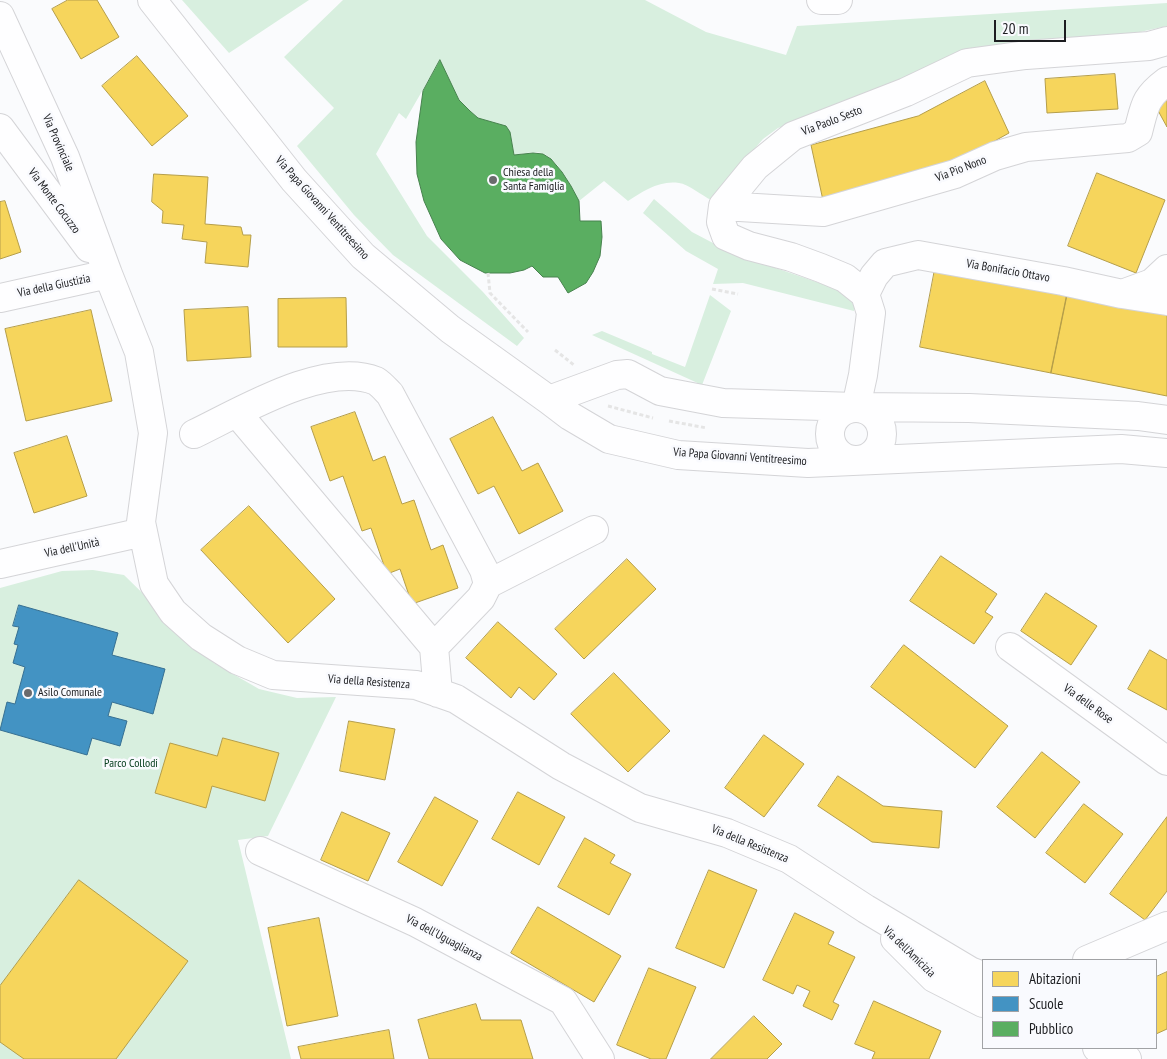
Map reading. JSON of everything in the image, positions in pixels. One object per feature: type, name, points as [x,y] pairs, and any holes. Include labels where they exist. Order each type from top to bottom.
[{"type":"street","name":"Via Papa Giovanni Ventitreesimo","points":[[152,0],[294,180],[362,256],[450,328],[570,416],[609,439],[678,455],[808,463],[1121,449],[1167,453]]},
{"type":"street","name":"Via Provinciale","points":[[0,16],[65,157],[108,274]]},
{"type":"street","name":"Via Paolo Sesto","points":[[723,206],[755,167],[793,136],[906,92],[967,63],[1026,55],[1149,46],[1167,40]]},
{"type":"street","name":"Via Pio Nono","points":[[723,206],[823,212],[955,174],[994,156],[1026,147],[1128,138],[1138,132],[1145,102],[1156,89],[1167,81]]},
{"type":"street","name":"Via Monte Cocuzzo","points":[[0,128],[108,274]]},
{"type":"street","points":[[723,206],[721,222],[726,236],[749,246],[792,258],[845,278],[865,294],[871,312],[863,375],[856,407]]},
{"type":"street","name":"Via Bonifacio Ottavo","points":[[865,294],[874,276],[885,263],[918,255],[1167,301]]},
{"type":"street","points":[[1122,294],[1152,283],[1167,269]]},
{"type":"street","name":"Via della Giustizia","points":[[0,298],[108,274]]},
{"type":"street","name":"Via della Resistenza","points":[[108,274],[139,352],[153,433],[142,522],[154,584],[173,612],[201,637],[237,660],[273,675],[416,685],[456,699],[561,766],[640,808],[727,833],[789,859],[866,909],[970,971],[982,976]]},
{"type":"street","name":"Via Papa Giovanni Ventitreesimo","points":[[549,400],[617,374],[628,374],[660,390],[723,403],[969,408],[1138,416],[1167,420]]},
{"type":"street","points":[[194,434],[270,397],[304,383],[332,378],[361,378],[377,382],[390,394],[484,570],[488,584]]},
{"type":"street","name":"Via Papa Giovanni Ventitreesimo","points":[[856,407],[872,412],[878,418],[883,434],[878,450],[863,460],[854,460],[838,453],[830,437],[830,428],[833,420],[839,413],[856,407]]},
{"type":"street","points":[[237,414],[434,646],[438,693]]},
{"type":"street","points":[[434,646],[481,598],[488,584],[594,530]]},
{"type":"street","name":"Via dell'Unità","points":[[0,564],[144,532]]},
{"type":"street","name":"Via delle Rose","points":[[1010,646],[1167,761]]},
{"type":"street","name":"Via dell'Uguaglianza","points":[[260,851],[415,922],[563,1001],[600,1059]]},
{"type":"street","name":"Via dell'Amicizia","points":[[866,909],[934,978],[982,1002]]},
{"type":"street","points":[[1091,959],[1167,926]]},
{"type":"path","points":[[488,273],[490,293],[528,332]]},
{"type":"path","points":[[712,289],[738,294]]},
{"type":"green space","points":[[182,0],[309,0],[229,53]]},
{"type":"green space","points":[[343,0],[645,0],[706,32],[786,55],[797,26],[1167,3],[1167,26],[1117,37],[778,128],[763,139],[711,200],[679,183],[665,183],[652,187],[628,201],[604,181],[579,201],[573,188],[554,161],[542,153],[514,155],[510,132],[506,126],[478,118],[459,100],[440,60],[406,119],[399,113],[376,154],[427,236],[483,292],[524,338],[517,346],[393,255],[354,215],[297,146],[334,108],[284,57]]},
{"type":"green space","points":[[654,199],[692,232],[732,253],[834,288],[850,300],[854,305],[854,311],[743,283],[713,284],[718,269],[686,251],[643,213]]},
{"type":"green space","points":[[710,295],[731,311],[702,385],[592,335],[602,331],[685,367]]},
{"type":"green space","name":"Parco Collodi","points":[[93,570],[124,575],[214,663],[259,689],[297,698],[336,697],[268,836],[238,840],[291,1059],[0,1059],[0,588],[62,571]]},
{"type":"building: Abitazioni","points":[[68,0],[97,0],[119,37],[81,59],[52,9]]},
{"type":"building: Abitazioni","points":[[137,56],[188,116],[152,146],[102,86]]},
{"type":"building: Abitazioni","points":[[1115,74],[1118,109],[1047,113],[1045,79]]},
{"type":"building: Abitazioni","points":[[985,81],[1009,133],[948,167],[824,205],[811,145],[918,116]]},
{"type":"building: Abitazioni","points":[[1167,99],[1167,127],[1155,105]]},
{"type":"building: Abitazioni","points":[[1097,173],[1165,200],[1136,273],[1068,246]]},
{"type":"building: Abitazioni","points":[[154,174],[208,177],[205,224],[241,227],[243,235],[251,235],[248,267],[205,263],[207,242],[182,239],[184,225],[162,223],[163,211],[152,202]]},
{"type":"building: Abitazioni","points":[[5,201],[21,252],[0,259],[0,202]]},
{"type":"building: Abitazioni","points":[[935,269],[1067,295],[1051,373],[920,347]]},
{"type":"building: Abitazioni","points":[[1067,295],[1167,315],[1167,396],[1051,373]]},
{"type":"building: Abitazioni","points":[[346,298],[347,347],[278,347],[278,299]]},
{"type":"building: Abitazioni","points":[[248,307],[251,357],[187,361],[184,310]]},
{"type":"building: Abitazioni","points":[[91,310],[112,401],[26,421],[5,329]]},
{"type":"building: Abitazioni","points":[[355,412],[373,461],[385,456],[402,504],[414,500],[431,550],[443,545],[458,588],[412,604],[400,569],[387,574],[371,528],[362,531],[343,476],[330,481],[311,427]]},
{"type":"building: Abitazioni","points":[[493,417],[522,471],[538,463],[563,511],[519,534],[494,486],[478,494],[450,439]]},
{"type":"building: Abitazioni","points":[[67,436],[87,496],[34,513],[14,453]]},
{"type":"building: Abitazioni","points":[[249,506],[335,599],[288,643],[201,550]]},
{"type":"building: Abitazioni","points":[[941,556],[997,594],[985,612],[993,617],[974,644],[910,601]]},
{"type":"building: Abitazioni","points":[[627,559],[656,589],[584,659],[555,629]]},
{"type":"building: Abitazioni","points":[[1046,593],[1097,626],[1071,665],[1021,631]]},
{"type":"building: Abitazioni","points":[[498,622],[557,674],[534,700],[519,687],[511,698],[466,658]]},
{"type":"building: Abitazioni","points":[[904,645],[1008,726],[975,768],[871,687]]},
{"type":"building: Abitazioni","points":[[1150,650],[1167,660],[1167,710],[1128,689]]},
{"type":"building: Abitazioni","points":[[614,673],[670,731],[628,772],[571,714]]},
{"type":"building: Abitazioni","points":[[349,721],[395,729],[385,780],[340,771]]},
{"type":"building: Abitazioni","points":[[764,735],[804,764],[764,817],[725,788]]},
{"type":"building: Abitazioni","points":[[223,738],[279,753],[265,801],[212,786],[206,808],[155,793],[170,743],[217,756]]},
{"type":"building: Abitazioni","points":[[1042,752],[1080,782],[1035,838],[997,807]]},
{"type":"building: Abitazioni","points":[[838,776],[883,806],[942,811],[939,848],[872,842],[818,806]]},
{"type":"building: Abitazioni","points":[[518,792],[565,817],[539,865],[492,839]]},
{"type":"building: Abitazioni","points":[[435,797],[478,821],[442,886],[398,862]]},
{"type":"building: Abitazioni","points":[[1084,804],[1123,834],[1085,883],[1046,853]]},
{"type":"building: Abitazioni","points":[[342,812],[390,833],[368,881],[321,860]]},
{"type":"building: Abitazioni","points":[[1167,817],[1167,891],[1145,920],[1110,894]]},
{"type":"building: Abitazioni","points":[[585,838],[615,855],[610,863],[631,874],[609,915],[558,887]]},
{"type":"building: Abitazioni","points":[[709,870],[757,890],[724,968],[676,948]]},
{"type":"building: Abitazioni","points":[[79,880],[188,961],[116,1059],[24,1059],[0,1042],[0,986]]},
{"type":"building: Abitazioni","points":[[538,907],[621,956],[594,1002],[511,953]]},
{"type":"building: Abitazioni","points":[[795,913],[834,932],[828,944],[855,957],[833,1002],[839,1005],[832,1020],[803,1006],[810,991],[797,985],[793,994],[763,980]]},
{"type":"building: Abitazioni","points":[[319,918],[338,1016],[287,1026],[268,928]]},
{"type":"building: Abitazioni","points":[[649,968],[696,987],[666,1059],[651,1059],[617,1045]]},
{"type":"building: Abitazioni","points":[[1167,972],[1167,1029],[1157,1034],[1157,977]]},
{"type":"building: Abitazioni","points":[[874,1001],[941,1031],[929,1059],[872,1059],[875,1052],[855,1044]]},
{"type":"building: Abitazioni","points":[[476,1004],[481,1020],[521,1020],[533,1059],[429,1059],[418,1020]]},
{"type":"building: Abitazioni","points":[[754,1016],[782,1044],[767,1059],[711,1059]]},
{"type":"building: Abitazioni","points":[[389,1030],[394,1059],[301,1059],[298,1047]]},
{"type":"building: Scuole","points":[[19,605],[118,633],[112,655],[165,669],[153,714],[112,702],[108,716],[127,721],[120,746],[92,738],[87,755],[0,730],[7,702],[15,704],[25,667],[13,663],[18,645],[14,644],[19,627],[13,626]]},
{"type":"building: Pubblico","name":"Chiesa della Santa Famiglia","points":[[440,60],[459,100],[470,111],[478,118],[506,126],[510,132],[514,155],[543,154],[551,159],[562,172],[579,201],[580,221],[601,221],[600,256],[586,283],[568,293],[558,277],[543,277],[532,266],[510,273],[485,273],[460,260],[441,239],[424,201],[417,174],[416,142],[423,91]]},
{"type":"place","name":"Chiesa della Santa Famiglia","points":[[493,180]]},
{"type":"place","name":"Asilo Comunale","points":[[28,693]]}]
